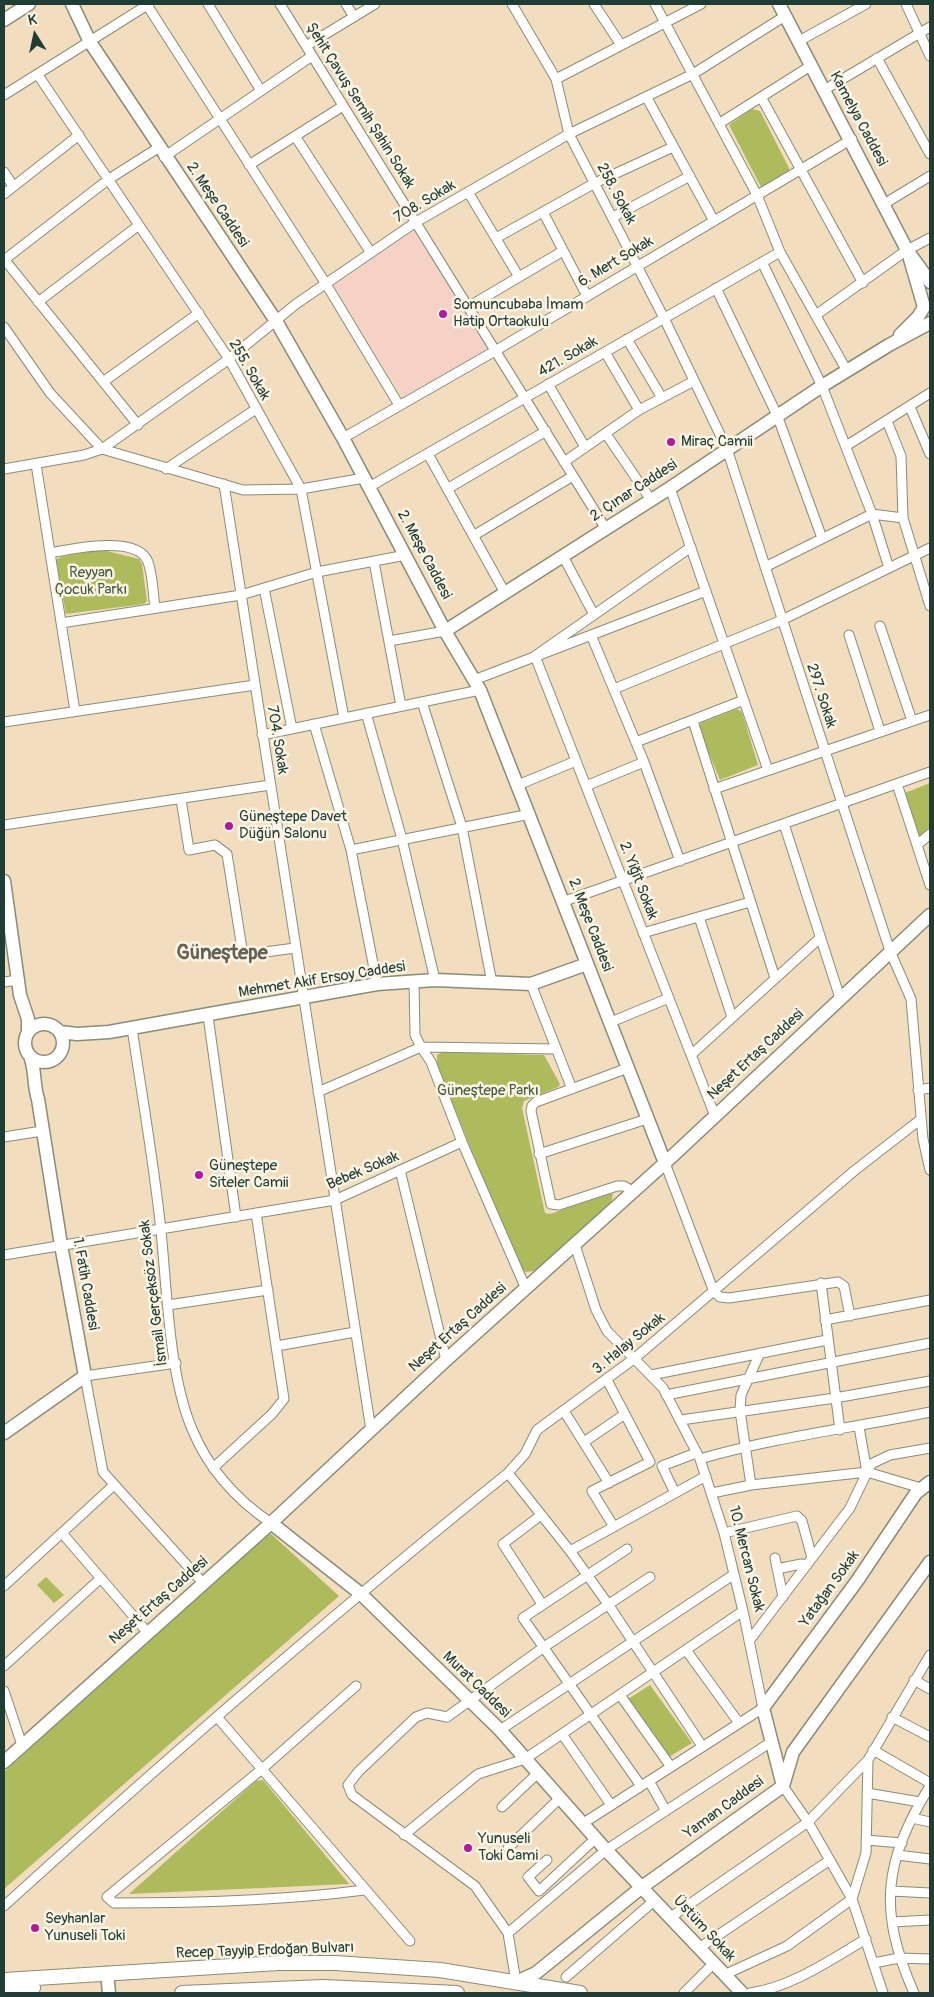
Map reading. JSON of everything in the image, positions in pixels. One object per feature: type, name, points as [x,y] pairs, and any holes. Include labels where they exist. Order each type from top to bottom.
[{"type":"main road","name":"Recep Tayyip Erdoğan Bulvarı","points":[[11,1980],[107,1973],[335,1962],[440,1970],[580,1993]]},
{"type":"main road","points":[[4,1991],[21,1993],[33,1988],[11,1980]]},
{"type":"main road","points":[[182,1993],[366,1988],[457,1993]]},
{"type":"street","points":[[4,20],[29,4]]},
{"type":"street","name":"2. Meşe Caddesi","points":[[72,4],[90,42],[161,152],[276,321],[343,438],[445,631],[477,685],[530,814],[562,902],[611,1022],[665,1163]]},
{"type":"street","points":[[4,95],[148,4],[219,119],[326,284],[399,405]]},
{"type":"street","points":[[208,4],[261,91]]},
{"type":"street","name":"Şehit Çavuş Semih Şahin Sokak","points":[[280,4],[606,529]]},
{"type":"street","points":[[346,4],[354,17]]},
{"type":"street","points":[[306,46],[375,4]]},
{"type":"street","name":"258. Sokak","points":[[512,4],[556,79],[569,134],[638,266],[727,450]]},
{"type":"street","points":[[594,4],[621,45]]},
{"type":"street","points":[[655,4],[757,195],[780,252],[847,371]]},
{"type":"street","points":[[556,79],[701,4]]},
{"type":"street","name":"Kamelya Caddesi","points":[[779,4],[852,139],[907,250]]},
{"type":"street","points":[[799,41],[851,7],[866,4]]},
{"type":"street","points":[[906,4],[930,56]]},
{"type":"street","name":"708. Sokak","points":[[4,469],[84,456],[102,449],[229,359],[326,284],[416,222],[569,134],[647,98],[693,74],[785,16]]},
{"type":"street","points":[[824,90],[930,27]]},
{"type":"street","points":[[138,425],[4,259],[109,180],[219,119],[312,56]]},
{"type":"street","points":[[878,58],[930,154]]},
{"type":"street","points":[[720,123],[812,65]]},
{"type":"street","name":"255. Sokak","points":[[38,75],[229,359],[301,489],[344,718]]},
{"type":"street","points":[[761,97],[863,284]]},
{"type":"street","points":[[647,98],[714,221]]},
{"type":"street","points":[[249,165],[344,106]]},
{"type":"street","points":[[4,194],[79,135]]},
{"type":"street","points":[[295,136],[371,253]]},
{"type":"street","name":"6. Mert Sokak","points":[[343,438],[496,351],[852,139]]},
{"type":"street","points":[[496,238],[595,183],[673,147]]},
{"type":"street","points":[[4,172],[13,186]]},
{"type":"street","points":[[613,218],[690,176]]},
{"type":"street","points":[[884,204],[930,176]]},
{"type":"street","points":[[468,192],[519,277]]},
{"type":"street","points":[[543,212],[587,296]]},
{"type":"street","points":[[38,302],[139,225]]},
{"type":"street","points":[[816,315],[863,284],[907,250],[930,238]]},
{"type":"street","points":[[907,250],[930,282]]},
{"type":"street","points":[[889,345],[930,322],[925,314],[927,303],[907,250]]},
{"type":"street","points":[[468,307],[563,251]]},
{"type":"street","name":"421. Sokak","points":[[102,449],[166,469],[254,491],[367,483],[428,454],[780,252]]},
{"type":"street","points":[[762,262],[822,386],[872,514],[890,568]]},
{"type":"street","points":[[716,288],[777,416],[822,538]]},
{"type":"street","points":[[889,345],[914,322],[927,303]]},
{"type":"street","points":[[103,382],[199,313]]},
{"type":"street","points":[[4,327],[50,393],[102,449]]},
{"type":"street","points":[[627,339],[662,398]]},
{"type":"street","name":"2. Çınar Caddesi","points":[[445,631],[670,488],[822,386],[889,345]]},
{"type":"street","points":[[605,352],[639,410]]},
{"type":"street","points":[[564,462],[639,410],[694,381]]},
{"type":"street","points":[[548,384],[585,447]]},
{"type":"street","points":[[846,446],[930,393]]},
{"type":"street","points":[[910,407],[930,454]]},
{"type":"street","points":[[166,469],[256,409]]},
{"type":"street","points":[[887,421],[901,456],[903,518],[913,556],[930,606]]},
{"type":"street","points":[[447,489],[546,431]]},
{"type":"street","points":[[606,434],[651,500]]},
{"type":"street","name":"297. Sokak","points":[[727,450],[890,951],[911,999],[921,1119],[927,1138],[930,1170]]},
{"type":"street","points":[[428,454],[504,593]]},
{"type":"street","points":[[36,464],[75,711]]},
{"type":"street","points":[[474,536],[573,476]]},
{"type":"street","name":"704. Sokak","points":[[224,484],[371,1430]]},
{"type":"street","points":[[670,488],[768,770]]},
{"type":"street","points":[[764,567],[872,514],[903,518]]},
{"type":"street","points":[[50,553],[100,545],[112,545],[138,551],[148,562],[155,608]]},
{"type":"street","points":[[535,656],[690,547]]},
{"type":"street","points":[[614,689],[782,620],[930,548]]},
{"type":"street","points":[[61,623],[241,595],[317,572],[406,555]]},
{"type":"street","points":[[563,556],[594,615]]},
{"type":"street","points":[[374,562],[402,706]]},
{"type":"street","name":"704. Sokak","points":[[264,588],[292,729]]},
{"type":"street","points":[[262,735],[422,702],[477,685],[535,656],[706,590]]},
{"type":"street","points":[[880,626],[912,721]]},
{"type":"street","points":[[389,641],[445,631]]},
{"type":"street","points":[[591,635],[644,762],[680,861]]},
{"type":"street","points":[[849,635],[880,732]]},
{"type":"street","name":"2. Yiğit Sokak","points":[[535,656],[715,1116]]},
{"type":"street","points":[[4,722],[255,685]]},
{"type":"street","points":[[636,742],[744,700]]},
{"type":"street","points":[[422,702],[462,827],[492,983]]},
{"type":"street","points":[[366,713],[402,839],[435,980]]},
{"type":"street","points":[[714,789],[930,715]]},
{"type":"street","points":[[692,720],[775,978]]},
{"type":"street","points":[[314,724],[351,850],[377,984]]},
{"type":"street","points":[[518,785],[576,761]]},
{"type":"street","points":[[586,786],[644,762]]},
{"type":"street","points":[[562,902],[930,772]]},
{"type":"street","points":[[897,784],[930,885]]},
{"type":"street","points":[[4,825],[270,785]]},
{"type":"street","points":[[181,799],[189,850],[215,845],[227,854],[243,955],[295,948]]},
{"type":"street","points":[[351,850],[530,814]]},
{"type":"street","points":[[784,824],[840,998]]},
{"type":"street","points":[[917,845],[930,834]]},
{"type":"street","points":[[4,881],[20,985],[28,1019],[28,1033],[25,1045],[30,1056],[40,1062],[51,1061]]},
{"type":"street","points":[[643,933],[750,902]]},
{"type":"street","name":"Neşet Ertaş Caddesi","points":[[4,1762],[271,1523],[446,1360],[665,1163],[930,914]]},
{"type":"street","points":[[699,917],[732,1017]]},
{"type":"street","points":[[691,1054],[820,938]]},
{"type":"street","name":"Mehmet Akif Ersoy Caddesi","points":[[60,1032],[77,1034],[109,1032],[303,999],[377,984],[435,980],[531,984],[587,964]]},
{"type":"street","points":[[4,982],[20,985],[44,1024]]},
{"type":"street","points":[[414,982],[415,1035],[420,1048],[431,1062],[462,1142],[526,1289]]},
{"type":"street","points":[[531,984],[572,1089]]},
{"type":"street","points":[[611,1022],[669,998]]},
{"type":"street","points":[[208,1016],[236,1217]]},
{"type":"street","points":[[28,1033],[32,1028],[44,1024],[50,1025],[60,1032],[64,1044],[62,1051]]},
{"type":"street","name":"İsmail Gerçeksöz Sokak","points":[[132,1028],[161,1229],[176,1363],[191,1428],[213,1468],[250,1509],[271,1523]]},
{"type":"street","points":[[38,1099],[43,1079],[51,1061],[78,1040],[109,1032]]},
{"type":"street","points":[[318,1092],[420,1048],[556,1049]]},
{"type":"street","name":"1. Fatih Caddesi","points":[[30,1056],[35,1070],[35,1090],[85,1376]]},
{"type":"street","points":[[628,1068],[532,1106],[531,1112],[549,1200],[554,1206],[617,1186],[624,1186],[632,1191]]},
{"type":"street","points":[[918,1090],[930,1088]]},
{"type":"street","points":[[539,1154],[647,1119]]},
{"type":"street","name":"3. Halay Sokak","points":[[4,1906],[217,1717],[360,1594],[508,1473],[525,1454],[537,1430],[635,1358],[847,1177],[921,1119]]},
{"type":"street","points":[[4,1137],[42,1131]]},
{"type":"street","name":"Bebek Sokak","points":[[4,1255],[335,1200],[462,1142]]},
{"type":"street","points":[[665,1163],[714,1292],[720,1297],[729,1298],[838,1282],[844,1286],[850,1316]]},
{"type":"street","points":[[400,1170],[446,1360]]},
{"type":"street","points":[[213,1468],[272,1414],[284,1399],[256,1213]]},
{"type":"street","name":"10. Mercan Sokak","points":[[575,1245],[596,1310],[607,1331],[651,1375],[666,1395],[681,1420],[706,1476],[724,1533],[763,1708],[783,1786]]},
{"type":"street","points":[[821,1283],[840,1430]]},
{"type":"street","points":[[168,1305],[268,1290]]},
{"type":"street","points":[[825,1320],[930,1300]]},
{"type":"street","points":[[276,1346],[356,1332]]},
{"type":"street","points":[[651,1375],[827,1340]]},
{"type":"street","points":[[666,1395],[830,1364],[930,1342]]},
{"type":"street","points":[[751,1485],[740,1412],[741,1394],[760,1353]]},
{"type":"street","points":[[4,1433],[85,1376],[176,1363]]},
{"type":"street","points":[[85,1376],[103,1472],[203,1583]]},
{"type":"street","points":[[607,1380],[650,1462],[592,1491],[614,1527]]},
{"type":"street","points":[[681,1420],[835,1398],[930,1381]]},
{"type":"street","points":[[564,1410],[609,1483]]},
{"type":"street","points":[[675,1493],[662,1466],[745,1446],[859,1427],[930,1412]]},
{"type":"street","points":[[584,1442],[624,1414]]},
{"type":"street","points":[[859,1427],[867,1472]]},
{"type":"street","points":[[749,1641],[850,1508],[871,1464],[890,1454],[930,1448]]},
{"type":"street","points":[[712,1493],[751,1485],[867,1472],[926,1485]]},
{"type":"street","points":[[508,1473],[587,1574],[702,1746]]},
{"type":"street","points":[[570,1551],[706,1476]]},
{"type":"street","points":[[4,1586],[114,1484]]},
{"type":"street","name":"Yatağan Sokak","points":[[763,1708],[926,1485]]},
{"type":"street","points":[[541,1515],[503,1544],[542,1604]]},
{"type":"street","points":[[724,1533],[798,1516],[802,1521],[810,1562]]},
{"type":"street","name":"Murat Caddesi","points":[[271,1523],[360,1594],[500,1730],[595,1839],[642,1887]]},
{"type":"street","points":[[62,1533],[147,1632]]},
{"type":"street","points":[[627,1549],[523,1618],[591,1714],[666,1811]]},
{"type":"street","points":[[775,1558],[783,1597]]},
{"type":"street","points":[[777,1569],[810,1562]]},
{"type":"street","name":"Yaman Caddesi","points":[[516,1982],[536,1974],[642,1887],[783,1786],[793,1752],[930,1562]]},
{"type":"street","points":[[500,1730],[734,1575]]},
{"type":"street","points":[[516,1982],[508,1934],[475,1886],[352,1795],[348,1785],[350,1780],[416,1717],[427,1713],[447,1717],[544,1647],[650,1577]]},
{"type":"street","points":[[4,1666],[100,1578]]},
{"type":"street","points":[[404,1835],[478,1774],[525,1759],[743,1612]]},
{"type":"street","points":[[686,1650],[739,1723]]},
{"type":"street","points":[[671,1917],[808,1822],[868,1760],[930,1655]]},
{"type":"street","points":[[914,1680],[930,1689]]},
{"type":"street","points":[[356,1686],[262,1769],[107,1897],[114,1903],[162,1903],[330,1894],[364,1890]]},
{"type":"street","points":[[4,1691],[22,1745]]},
{"type":"street","points":[[620,1695],[671,1767]]},
{"type":"street","points":[[582,1824],[763,1708]]},
{"type":"street","points":[[217,1717],[364,1890],[410,1941]]},
{"type":"street","points":[[892,1717],[930,1737]]},
{"type":"street","points":[[562,1734],[611,1805]]},
{"type":"street","points":[[508,1934],[606,1850],[771,1742]]},
{"type":"street","points":[[873,1750],[930,1784],[912,1818],[897,1855],[891,1891],[892,1922],[899,1958],[914,1993]]},
{"type":"street","points":[[724,1974],[787,1946],[852,1899],[866,1853],[868,1760]]},
{"type":"street","points":[[502,1807],[538,1773]]},
{"type":"street","points":[[783,1786],[808,1822],[852,1899],[883,1993]]},
{"type":"street","points":[[867,1793],[920,1802]]},
{"type":"street","points":[[508,1848],[560,1798]]},
{"type":"street","points":[[912,1818],[930,1822]]},
{"type":"street","points":[[539,1891],[595,1839]]},
{"type":"street","points":[[866,1840],[902,1843]]},
{"type":"street","points":[[897,1855],[930,1859]]},
{"type":"street","points":[[547,1860],[528,1878],[547,1900]]},
{"type":"street","points":[[700,1948],[830,1860]]},
{"type":"street","name":"Üstüm Sokak","points":[[642,1887],[742,1993]]},
{"type":"street","points":[[891,1891],[930,1893]]},
{"type":"street","points":[[566,1977],[655,1900]]},
{"type":"street","points":[[892,1922],[930,1920]]},
{"type":"street","points":[[750,1993],[767,1991],[804,1975],[866,1939]]},
{"type":"street","points":[[874,1963],[899,1958],[930,1959]]},
{"type":"street","points":[[684,1993],[714,1963]]},
{"type":"street","points":[[107,1973],[109,1993]]},
{"type":"shaded area","points":[[414,231],[490,349],[403,397],[334,286]]},
{"type":"green space","points":[[752,109],[760,111],[790,173],[766,187],[761,187],[729,125]]},
{"type":"green space","name":"Reyyan Çocuk Parkı","points":[[103,550],[139,559],[142,564],[147,601],[144,604],[66,614],[56,560],[62,556]]},
{"type":"green space","points":[[737,709],[742,712],[758,765],[720,780],[698,727],[701,723]]},
{"type":"green space","points":[[930,783],[930,828],[921,836],[915,834],[902,794]]},
{"type":"green space","name":"Güneştepe Parkı","points":[[443,1052],[544,1055],[560,1084],[558,1087],[524,1101],[522,1108],[545,1213],[550,1214],[613,1194],[611,1203],[534,1271],[525,1272],[517,1264],[437,1064],[437,1055]]},
{"type":"green space","points":[[269,1532],[339,1596],[4,1889],[4,1772]]},
{"type":"green space","points":[[46,1577],[64,1595],[54,1603],[37,1585]]},
{"type":"green space","points":[[650,1685],[692,1743],[669,1757],[628,1699]]},
{"type":"green space","points":[[263,1780],[349,1884],[129,1894],[256,1781]]},
{"type":"place","name":"Somuncubaba İmam Hatip Ortaokulu","points":[[443,314]]},
{"type":"place","name":"Miraç Camii","points":[[671,442]]},
{"type":"place","name":"Güneştepe Davet Düğün Salonu","points":[[229,826]]},
{"type":"place","name":"Güneştepe Siteler Camii","points":[[199,1175]]},
{"type":"place","name":"Yunuseli Toki Cami","points":[[468,1848]]},
{"type":"place","name":"Seyhanlar Yunuseli Toki","points":[[35,1928]]},
{"type":"district","name":"Güneştepe","points":[[222,954]]}]
